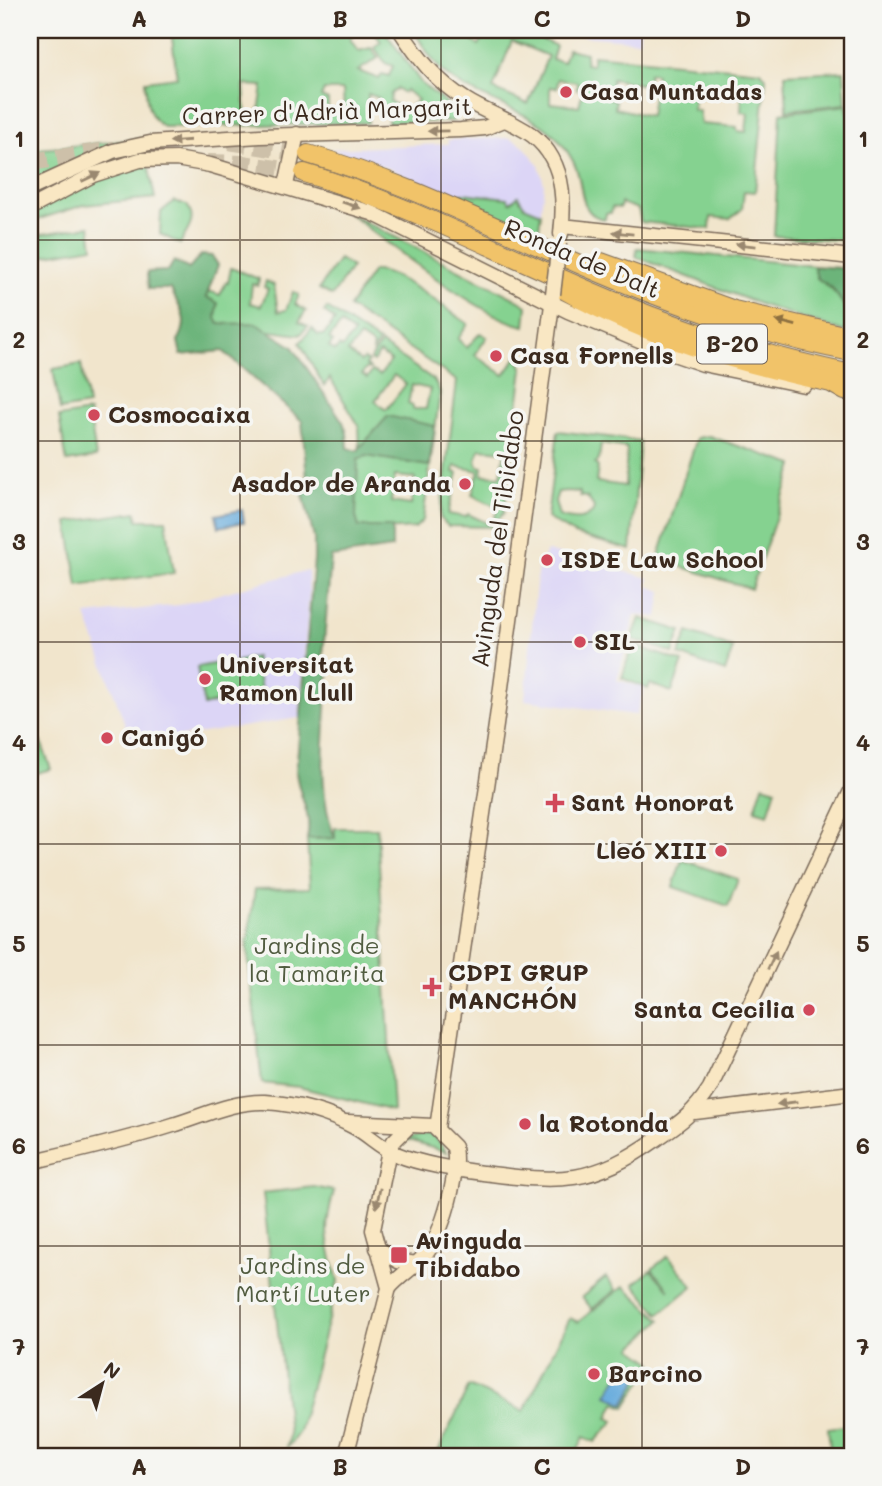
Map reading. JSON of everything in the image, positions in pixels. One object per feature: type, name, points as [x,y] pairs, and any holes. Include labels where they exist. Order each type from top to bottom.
[{"type":"highway","name":"Ronda de Dalt","points":[[308,153],[370,172],[494,226],[734,310],[852,345]]},
{"type":"highway","name":"Ronda de Dalt","points":[[304,173],[380,198],[670,323],[779,358],[847,373]]},
{"type":"highway","points":[[479,242],[586,303],[638,326],[715,354],[831,383],[849,392]]},
{"type":"street","name":"Avinguda del Tibidabo","points":[[400,30],[441,82],[466,100],[536,138],[552,156],[562,178],[562,226],[496,725],[437,1128]]},
{"type":"street","name":"Carrer d'Adrià Margarit","points":[[30,189],[113,151],[150,143],[298,134],[461,130],[485,128],[504,120]]},
{"type":"street","points":[[286,185],[298,134]]},
{"type":"street","points":[[30,208],[100,172],[152,159],[210,165],[354,206],[405,227],[552,298],[612,331],[704,364],[849,392]]},
{"type":"street","points":[[562,226],[852,257]]},
{"type":"street","points":[[30,1163],[243,1104],[264,1102],[295,1105],[343,1122],[389,1150],[455,1170],[535,1180],[597,1174],[624,1162],[695,1112],[710,1088],[852,789]]},
{"type":"street","points":[[710,1088],[713,1101],[722,1110]]},
{"type":"street","points":[[695,1112],[852,1093]]},
{"type":"street","points":[[343,1122],[437,1128],[454,1147],[455,1170],[437,1235],[416,1264],[389,1288]]},
{"type":"street","points":[[346,1456],[389,1288],[376,1247],[374,1216],[389,1150],[409,1126]]},
{"type":"street","points":[[376,1247],[392,1259],[416,1264]]},
{"type":"shaded area","points":[[559,30],[640,30],[639,41],[583,36]]},
{"type":"shaded area","points":[[510,138],[523,145],[539,165],[544,184],[538,235],[388,168],[330,149],[448,144],[448,140]]},
{"type":"shaded area","name":"SIL","points":[[547,551],[649,578],[647,586],[662,591],[658,617],[635,615],[617,680],[644,688],[636,715],[525,700],[538,564]]},
{"type":"shaded area","name":"Universitat Ramon Llull","points":[[308,570],[309,595],[299,718],[132,744],[86,615],[179,605]]},
{"type":"green space","points":[[171,30],[357,30],[350,39],[358,51],[371,48],[378,58],[358,71],[379,79],[382,74],[389,76],[393,66],[385,63],[374,47],[381,42],[373,30],[384,30],[422,84],[455,110],[453,121],[388,123],[388,109],[379,108],[379,98],[368,94],[368,123],[164,127],[151,113],[145,81],[177,77]],"holes":[[[244,85],[263,86],[258,119],[246,118]],[[397,88],[403,93],[406,90],[418,100],[405,111],[390,101],[391,94]],[[324,90],[343,90],[344,114],[328,114],[328,100],[321,97]]]},
{"type":"green space","points":[[413,30],[467,30],[471,32],[468,38],[479,45],[483,37],[489,40],[492,33],[490,30],[522,30],[556,46],[552,59],[563,62],[568,49],[586,53],[585,64],[592,65],[593,55],[761,71],[766,78],[755,192],[744,191],[742,209],[730,219],[711,217],[710,229],[641,222],[638,209],[621,203],[620,208],[612,207],[611,213],[606,213],[605,219],[596,217],[586,207],[574,164],[556,137],[531,119],[475,93],[449,77],[433,61]],"holes":[[[512,41],[548,56],[528,104],[493,89]],[[649,73],[656,74],[650,116],[615,108],[616,100],[610,99],[612,79],[646,85]],[[558,79],[577,82],[577,89],[583,90],[579,106],[550,103],[550,87],[557,88]],[[709,89],[742,93],[741,112],[748,113],[746,132],[737,131],[737,127],[701,124],[699,111],[693,110],[694,98],[701,98],[702,93],[708,94]]]},
{"type":"green space","points":[[844,71],[846,104],[787,110],[785,74]]},
{"type":"green space","points":[[847,105],[852,152],[852,241],[774,236],[781,113]]},
{"type":"green space","points":[[143,139],[155,198],[84,205],[30,222],[30,150]]},
{"type":"green space","points":[[462,193],[507,198],[510,202],[518,196],[524,206],[541,213],[538,235],[460,201]]},
{"type":"green space","points":[[174,201],[187,205],[192,216],[180,244],[160,234],[161,212]]},
{"type":"green space","points":[[348,213],[527,306],[525,326],[507,320],[460,295]]},
{"type":"green space","points":[[90,226],[93,247],[30,258],[30,236]]},
{"type":"green space","points":[[637,248],[814,266],[817,278],[837,295],[846,309],[852,334],[762,305],[636,257]]},
{"type":"green space","points":[[201,255],[212,256],[218,265],[206,297],[218,303],[216,318],[219,324],[255,323],[292,346],[343,422],[348,448],[357,451],[388,416],[435,426],[429,466],[366,456],[358,460],[356,517],[359,527],[392,527],[392,548],[331,557],[322,667],[330,674],[325,687],[323,775],[326,807],[335,838],[307,839],[307,813],[296,772],[314,559],[314,538],[303,494],[307,479],[302,421],[223,351],[181,355],[178,341],[184,320],[181,309],[171,289],[148,289],[147,272],[168,271],[174,261],[189,269]]},
{"type":"green space","points":[[339,259],[352,267],[332,296],[319,289]]},
{"type":"green space","points":[[814,266],[852,269],[852,317],[832,288],[817,278]]},
{"type":"green space","points":[[231,268],[259,279],[258,285],[252,284],[250,303],[261,306],[268,289],[264,287],[266,281],[274,285],[278,312],[286,310],[293,292],[299,295],[295,304],[306,311],[299,322],[308,326],[300,335],[234,326],[193,332],[209,291],[220,295],[226,282],[228,283]]},
{"type":"green space","points":[[373,271],[383,272],[408,283],[468,324],[458,339],[467,348],[480,333],[487,337],[475,355],[504,375],[517,357],[523,369],[504,513],[491,527],[448,526],[440,518],[457,381],[349,307]],"holes":[[[480,449],[505,451],[501,476],[482,475],[483,467],[478,466],[476,460]],[[455,466],[479,471],[472,495],[499,508],[491,525],[468,514],[466,517],[448,514],[458,473],[454,472]]]},
{"type":"green space","points":[[327,308],[379,342],[373,351],[372,345],[360,337],[348,352],[361,362],[364,359],[368,362],[366,365],[371,369],[367,368],[362,374],[367,378],[372,371],[380,375],[391,361],[380,353],[373,362],[370,360],[381,344],[434,380],[440,392],[423,520],[415,528],[352,532],[348,492],[360,451],[359,426],[330,378],[324,386],[300,343],[312,328],[318,335],[324,335],[335,320],[324,312]],"holes":[[[341,324],[354,333],[342,348],[339,346],[335,351],[329,347],[333,342],[329,339]],[[394,375],[406,384],[386,410],[375,401]],[[412,385],[430,389],[426,409],[413,409],[413,406],[408,404]],[[395,476],[415,478],[411,505],[391,502]]]},
{"type":"green space","points":[[81,364],[88,405],[60,410],[53,369]]},
{"type":"green space","points":[[89,412],[96,457],[67,462],[59,417]]},
{"type":"green space","points":[[558,431],[640,441],[631,550],[574,534],[547,518]],"holes":[[[601,444],[627,448],[625,486],[596,482],[598,467],[595,464],[599,460]],[[558,492],[580,492],[580,496],[587,497],[594,507],[593,512],[578,519],[559,516],[555,501]]]},
{"type":"green space","points":[[709,436],[794,465],[751,589],[658,559],[697,438]]},
{"type":"green space","points":[[136,512],[138,520],[166,520],[174,573],[78,586],[68,522]]},
{"type":"green space","points":[[640,618],[681,631],[673,653],[632,639]]},
{"type":"green space","points":[[688,632],[733,648],[725,672],[679,655]]},
{"type":"green space","points":[[632,645],[683,662],[672,692],[650,684],[648,689],[622,678]]},
{"type":"green space","points":[[255,657],[262,696],[240,700],[239,696],[204,706],[197,667],[219,663],[220,666]]},
{"type":"green space","points":[[41,742],[51,769],[30,775],[30,745]]},
{"type":"green space","points":[[763,785],[776,789],[768,814],[755,810]]},
{"type":"green space","name":"Jardins de la Tamarita","points":[[335,828],[377,828],[393,1111],[299,1087],[262,1083],[247,946],[255,889],[310,888],[307,839],[335,838]]},
{"type":"green space","points":[[682,860],[738,879],[728,906],[673,887]]},
{"type":"green space","points":[[428,1134],[436,1138],[446,1152],[405,1140]]},
{"type":"green space","name":"Jardins de Martí Luter","points":[[314,1187],[334,1191],[327,1237],[338,1281],[299,1432],[287,1448],[289,1434],[263,1193]]},
{"type":"green space","points":[[668,1256],[693,1286],[659,1314],[634,1284],[651,1270],[669,1290],[652,1269]]},
{"type":"green space","points":[[606,1277],[616,1290],[592,1309],[582,1297]]},
{"type":"green space","name":"Barcino","points":[[624,1286],[661,1320],[632,1348],[653,1363],[625,1407],[615,1403],[608,1418],[614,1421],[595,1442],[584,1437],[575,1456],[436,1456],[469,1386],[524,1411],[570,1318],[578,1322]]},
{"type":"green space","points":[[852,1425],[852,1456],[831,1456],[828,1428]]},
{"type":"water","points":[[242,510],[244,522],[219,527],[216,515]]},
{"type":"water","points":[[628,1359],[644,1369],[624,1404],[607,1395]]},
{"type":"tunnel","points":[[229,141],[308,154]]},
{"type":"tunnel","points":[[30,162],[114,150]]},
{"type":"tunnel","points":[[207,163],[243,164],[304,173]]},
{"type":"place","name":"Casa Muntadas","points":[[566,92]]},
{"type":"place","name":"Casa Fornells","points":[[496,356]]},
{"type":"place","name":"Cosmocaixa","points":[[94,415]]},
{"type":"place","name":"Asador de Aranda","points":[[465,484]]},
{"type":"place","name":"ISDE Law School","points":[[547,560]]},
{"type":"place","name":"SIL","points":[[580,642]]},
{"type":"place","name":"Universitat Ramon Llull","points":[[205,679]]},
{"type":"place","name":"Canigó","points":[[107,738]]},
{"type":"place","name":"Sant Honorat","points":[[555,803]]},
{"type":"place","name":"Lleó XIII","points":[[721,851]]},
{"type":"place","name":"CDPI GRUP MANCHÓN","points":[[432,987]]},
{"type":"place","name":"Santa Cecilia","points":[[809,1010]]},
{"type":"place","name":"la Rotonda","points":[[525,1124]]},
{"type":"place","name":"Avinguda Tibidabo","points":[[399,1255]]},
{"type":"place","name":"Barcino","points":[[594,1374]]}]
